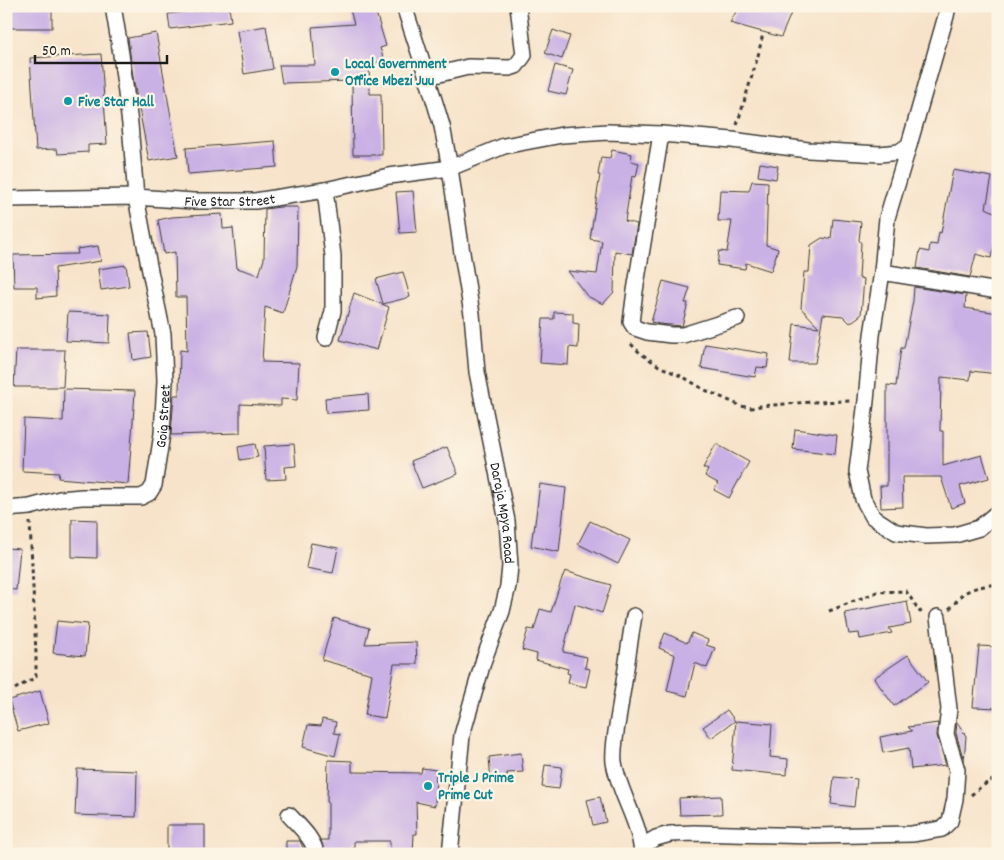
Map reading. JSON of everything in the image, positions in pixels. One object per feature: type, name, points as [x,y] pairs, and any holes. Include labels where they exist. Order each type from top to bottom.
[{"type":"street","name":"Goig Street","points":[[6,509],[30,507],[60,499],[82,497],[141,497],[149,493],[154,485],[162,434],[165,381],[163,334],[136,197],[124,74],[113,6]]},
{"type":"street","name":"Daraja Mpya Road","points":[[404,6],[442,126],[450,168],[472,314],[477,372],[507,521],[510,566],[508,586],[502,610],[484,659],[462,735],[450,854]]},
{"type":"street","points":[[427,77],[468,67],[510,68],[516,66],[524,56],[518,6]]},
{"type":"street","points":[[948,6],[887,218],[857,471],[863,498],[873,517],[896,532],[926,536],[955,535],[979,528],[998,512]]},
{"type":"street","name":"Five Star Street","points":[[6,199],[136,197],[193,201],[255,201],[325,190],[390,176],[450,168],[504,146],[562,135],[608,132],[661,134],[732,140],[808,150],[880,154],[899,152],[909,145]]},
{"type":"street","points":[[661,134],[631,322],[635,328],[647,332],[683,335],[737,318]]},
{"type":"street","points":[[325,190],[333,256],[333,311],[326,338]]},
{"type":"street","points":[[882,272],[998,292]]},
{"type":"street","points":[[634,616],[615,737],[614,760],[619,780],[635,820],[642,850],[656,838],[670,834],[814,836],[912,834],[942,829],[950,821],[955,799],[957,770],[946,734],[950,708],[938,617]]},
{"type":"street","points":[[289,815],[308,837],[316,850],[316,854]]},
{"type":"path","points":[[732,140],[758,56],[763,33]]},
{"type":"path","points":[[631,322],[629,342],[640,353],[658,366],[741,406],[752,408],[812,402],[866,401]]},
{"type":"path","points":[[6,393],[8,404]]},
{"type":"path","points":[[8,693],[36,677],[30,507]]},
{"type":"path","points":[[828,611],[877,592],[906,591],[920,612],[927,607],[938,617],[968,591],[978,587],[998,584]]},
{"type":"building","points":[[6,6],[52,6],[52,28],[6,28]]},
{"type":"building","points":[[349,6],[374,6],[386,46],[380,48],[384,60],[369,65],[370,94],[381,94],[382,155],[353,155],[352,81],[282,83],[279,65],[315,65],[312,27],[354,24]]},
{"type":"building","points":[[739,6],[794,6],[781,37],[730,23]]},
{"type":"building","points":[[229,7],[231,21],[170,29],[168,14]]},
{"type":"building","points":[[266,26],[273,69],[244,74],[237,31]]},
{"type":"building","points":[[553,30],[570,36],[562,59],[545,53]]},
{"type":"building","points":[[156,33],[178,156],[149,161],[133,77],[128,38]]},
{"type":"building","name":"Five Star Hall","points":[[101,54],[107,144],[88,145],[88,152],[58,154],[57,149],[36,150],[30,58]]},
{"type":"building","points":[[555,65],[573,70],[566,95],[548,91]]},
{"type":"building","points":[[275,141],[277,167],[188,174],[186,148]]},
{"type":"building","points":[[612,150],[632,154],[631,161],[639,163],[636,177],[632,176],[625,221],[637,224],[632,254],[615,251],[614,292],[603,304],[587,296],[568,271],[597,274],[602,241],[590,239],[601,157],[610,158]]},
{"type":"building","points":[[760,163],[778,166],[776,179],[758,176]]},
{"type":"building","points":[[953,170],[992,177],[986,208],[998,214],[998,230],[991,258],[976,254],[970,277],[917,268],[920,250],[929,252],[930,244],[937,245]]},
{"type":"building","points":[[752,181],[768,182],[766,245],[778,249],[771,271],[746,263],[745,269],[717,265],[719,251],[727,252],[732,221],[718,221],[720,190],[749,191]]},
{"type":"building","points":[[413,191],[417,232],[400,233],[396,192]]},
{"type":"building","points":[[298,207],[297,266],[283,313],[265,307],[262,362],[299,363],[297,400],[281,399],[281,406],[240,404],[240,433],[171,435],[174,395],[179,395],[180,350],[187,351],[186,297],[176,297],[175,252],[164,254],[158,220],[172,217],[222,214],[223,229],[233,228],[237,268],[259,275],[264,259],[265,209]]},
{"type":"building","points":[[833,219],[861,222],[859,278],[864,279],[861,315],[850,323],[843,316],[823,314],[815,363],[790,363],[794,324],[819,327],[801,308],[804,272],[809,272],[811,245],[822,238],[831,239]]},
{"type":"building","points":[[98,246],[101,261],[55,268],[56,296],[37,298],[37,287],[14,287],[13,255],[78,254],[77,249]]},
{"type":"building","points":[[126,265],[129,286],[101,290],[98,269]]},
{"type":"building","points":[[403,272],[410,297],[383,304],[376,279]]},
{"type":"building","points":[[663,281],[690,288],[685,303],[688,303],[682,326],[651,322]]},
{"type":"building","points":[[914,287],[966,295],[965,308],[998,313],[998,374],[971,371],[970,380],[941,377],[940,431],[943,431],[943,466],[982,455],[989,478],[960,486],[965,503],[951,508],[941,477],[902,477],[903,507],[881,508],[880,486],[887,486],[887,385],[896,386],[901,348],[904,348]]},
{"type":"building","points":[[354,293],[389,307],[377,350],[340,340]]},
{"type":"building","points":[[68,312],[110,314],[109,343],[66,341]]},
{"type":"building","points":[[554,312],[573,313],[573,323],[579,324],[578,348],[569,347],[568,365],[540,363],[543,319],[554,319]]},
{"type":"building","points":[[148,332],[151,357],[133,360],[130,333]]},
{"type":"building","points":[[705,344],[769,354],[767,368],[757,367],[755,377],[701,368]]},
{"type":"building","points":[[16,350],[65,350],[63,387],[14,387]]},
{"type":"building","points":[[64,389],[135,391],[128,484],[58,478],[59,473],[22,471],[24,419],[63,421]]},
{"type":"building","points":[[368,394],[369,410],[326,413],[325,398]]},
{"type":"building","points":[[795,429],[837,435],[835,454],[793,449]]},
{"type":"building","points":[[255,444],[258,457],[240,460],[238,447]]},
{"type":"building","points":[[294,444],[296,466],[285,467],[286,479],[266,480],[264,446]]},
{"type":"building","points":[[716,444],[749,462],[729,498],[714,490],[718,483],[705,476],[708,470],[703,468]]},
{"type":"building","points":[[447,447],[458,474],[422,488],[411,461]]},
{"type":"building","points":[[540,484],[566,488],[559,552],[531,546]]},
{"type":"building","points":[[72,519],[97,520],[97,558],[72,557]]},
{"type":"building","points":[[590,521],[630,540],[618,564],[578,544]]},
{"type":"building","points":[[311,543],[338,548],[333,573],[306,568]]},
{"type":"building","points":[[6,548],[20,549],[16,590],[6,589]]},
{"type":"building","points":[[565,571],[611,585],[602,613],[575,604],[563,652],[587,657],[585,668],[590,669],[586,687],[568,683],[570,674],[567,673],[568,669],[536,660],[537,654],[522,650],[528,629],[534,630],[540,609],[551,612]]},
{"type":"building","points":[[907,601],[911,624],[889,628],[892,633],[860,639],[859,633],[849,634],[845,613]]},
{"type":"building","points":[[334,618],[369,628],[365,644],[416,642],[417,664],[394,664],[385,718],[365,715],[372,674],[322,660]]},
{"type":"building","points":[[57,621],[88,624],[85,656],[53,653]]},
{"type":"building","points":[[665,633],[687,643],[692,633],[708,640],[706,645],[715,648],[707,668],[695,663],[687,696],[667,691],[675,655],[659,648]]},
{"type":"building","points":[[979,646],[998,647],[998,708],[973,707]]},
{"type":"building","points":[[908,655],[928,682],[894,706],[874,678]]},
{"type":"building","points":[[40,691],[49,723],[18,731],[9,700]]},
{"type":"building","points":[[727,710],[735,721],[711,738],[703,727]]},
{"type":"building","points":[[322,719],[336,722],[334,733],[340,734],[335,756],[303,747],[308,725],[321,726]]},
{"type":"building","points":[[736,721],[772,724],[770,757],[788,759],[787,775],[732,770]]},
{"type":"building","points":[[957,722],[966,736],[964,761],[956,733]]},
{"type":"building","points":[[938,723],[937,736],[946,765],[911,769],[909,748],[883,753],[880,737],[912,731],[908,727]]},
{"type":"building","points":[[521,753],[523,772],[507,773],[507,779],[491,781],[489,757]]},
{"type":"building","points":[[328,760],[352,761],[352,772],[421,773],[422,768],[436,770],[435,806],[416,802],[417,834],[414,834],[413,854],[390,854],[390,841],[354,841],[354,854],[325,854],[321,840],[328,840]]},
{"type":"building","points":[[545,765],[562,767],[559,789],[542,787]]},
{"type":"building","points":[[77,769],[137,771],[136,817],[75,815]]},
{"type":"building","points":[[834,777],[857,779],[854,807],[831,804]]},
{"type":"building","points":[[721,796],[722,814],[680,815],[679,798]]},
{"type":"building","points":[[600,797],[606,822],[593,825],[587,800]]},
{"type":"building","points":[[167,825],[205,825],[205,854],[167,854]]},
{"type":"building","points":[[286,841],[300,841],[306,854],[286,854]]},
{"type":"place","name":"Local Government Office Mbezi Juu","points":[[335,72]]},
{"type":"place","name":"Five Star Hall","points":[[68,101]]},
{"type":"place","name":"Triple J Prime Prime Cut","points":[[428,786]]}]
